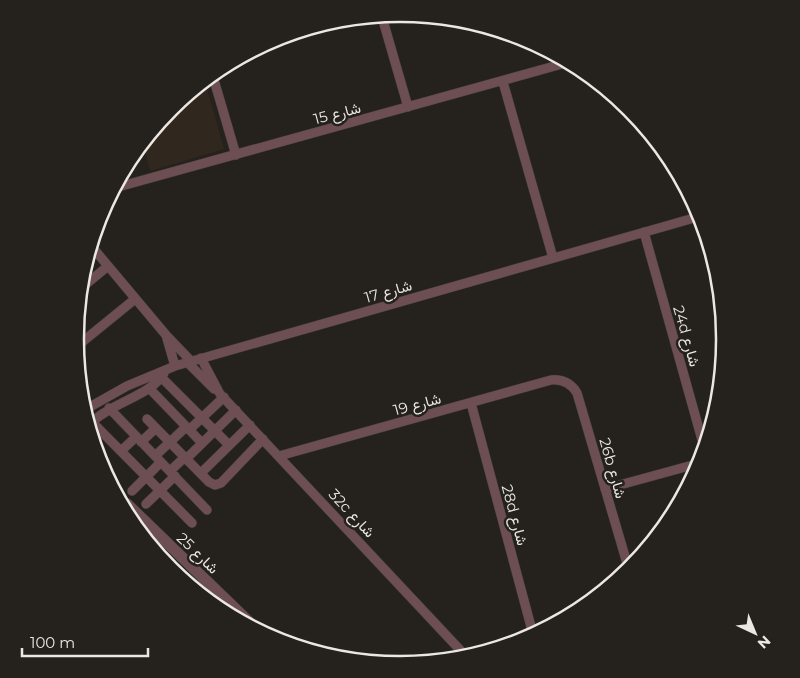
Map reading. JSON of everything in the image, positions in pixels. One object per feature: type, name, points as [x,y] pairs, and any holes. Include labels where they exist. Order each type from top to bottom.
[{"type":"street","points":[[384,23],[408,108]]},
{"type":"street","name":"شارع 15","points":[[123,186],[503,82],[558,65]]},
{"type":"street","points":[[503,82],[553,258]]},
{"type":"street","points":[[215,83],[236,155]]},
{"type":"street","name":"شارع 17","points":[[91,407],[127,386],[171,367],[692,218]]},
{"type":"street","name":"24d شارع","points":[[644,232],[701,437]]},
{"type":"street","name":"32c شارع","points":[[96,251],[207,384],[236,410],[460,649]]},
{"type":"street","points":[[89,282],[108,266]]},
{"type":"street","points":[[84,340],[135,299]]},
{"type":"street","name":"32c شارع","points":[[166,334],[171,367]]},
{"type":"street","name":"32c شارع","points":[[202,358],[222,396]]},
{"type":"street","points":[[94,420],[109,408],[149,388],[162,378],[171,367]]},
{"type":"street","points":[[162,378],[229,445]]},
{"type":"street","name":"شارع 19","points":[[279,456],[552,380],[562,380]]},
{"type":"street","name":"26b شارع","points":[[562,380],[569,384],[577,393],[626,561]]},
{"type":"street","points":[[149,388],[202,443]]},
{"type":"street","points":[[132,491],[146,477],[170,442],[202,418],[222,396]]},
{"type":"street","name":"28d شارع","points":[[471,403],[531,627]]},
{"type":"street","points":[[109,408],[207,510]]},
{"type":"street","points":[[146,504],[160,491],[185,458],[236,410]]},
{"type":"street","points":[[148,419],[212,484],[218,484],[263,439]]},
{"type":"street","points":[[95,425],[192,523]]},
{"type":"street","points":[[201,473],[250,425]]},
{"type":"street","points":[[121,451],[156,428]]},
{"type":"street","points":[[605,489],[689,467]]},
{"type":"street","name":"شارع 25","points":[[135,512],[236,609]]},
{"type":"shaded area","points":[[207,88],[224,149],[150,171],[145,152],[176,115]]}]
